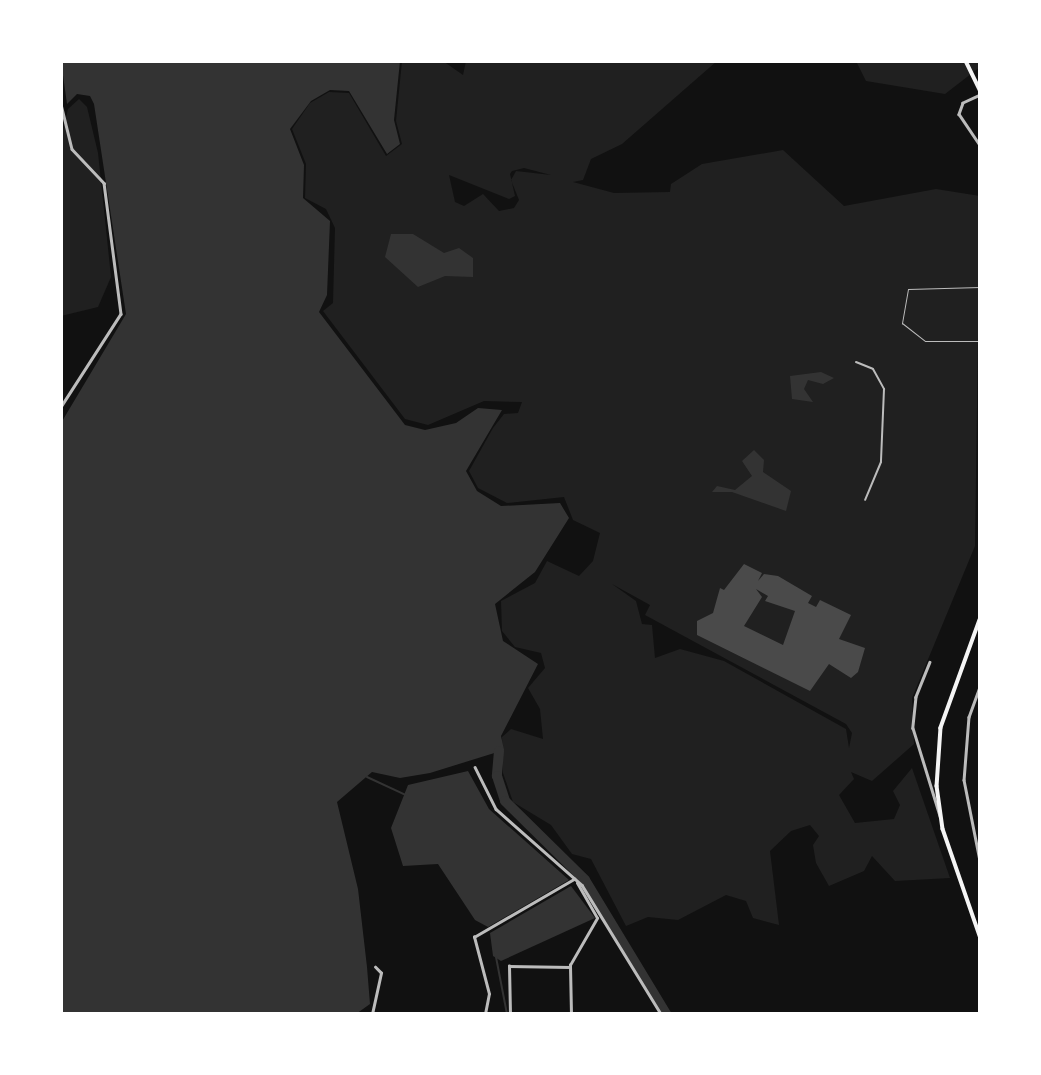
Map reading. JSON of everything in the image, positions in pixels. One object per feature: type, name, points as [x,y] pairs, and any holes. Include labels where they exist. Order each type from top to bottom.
[{"type":"main road","points":[[966,61],[980,92]]},
{"type":"main road","points":[[980,620],[941,728],[943,830],[954,869],[980,936]]},
{"type":"street","points":[[980,92],[963,103],[959,114],[980,145]]},
{"type":"street","points":[[61,104],[72,149],[104,183],[121,314],[61,407]]},
{"type":"street","points":[[856,362],[873,369],[884,389],[881,462],[865,500]]},
{"type":"street","points":[[930,662],[916,697],[916,744],[943,830]]},
{"type":"street","points":[[980,687],[969,718],[964,780],[980,861]]},
{"type":"street","points":[[475,767],[496,809],[574,879],[661,1014]]},
{"type":"street","points":[[571,1014],[570,967],[597,918],[574,879]]},
{"type":"street","points":[[485,1014],[489,993],[474,937],[574,879]]},
{"type":"street","points":[[510,1014],[509,966],[570,967]]},
{"type":"street","points":[[372,1014],[381,973],[375,967]]},
{"type":"lane","points":[[980,287],[908,289],[902,323],[925,341],[980,341]]},
{"type":"shaded area","points":[[61,61],[400,61],[394,120],[400,144],[387,154],[349,91],[330,90],[311,101],[290,129],[304,165],[303,198],[330,221],[327,295],[319,312],[405,425],[425,430],[456,423],[478,408],[502,410],[466,471],[477,491],[501,506],[560,503],[569,518],[535,572],[495,604],[503,641],[538,664],[501,736],[504,750],[430,773],[400,778],[372,772],[337,802],[358,889],[367,967],[370,1004],[356,1014],[61,1014],[61,423],[126,314],[94,104],[90,96],[77,94],[67,104]]},
{"type":"shaded area","points":[[402,61],[443,61],[463,75],[466,61],[717,61],[622,144],[591,159],[583,180],[573,182],[614,193],[670,192],[671,184],[702,164],[783,150],[844,206],[936,189],[980,196],[975,546],[912,698],[914,744],[872,781],[851,772],[854,779],[839,795],[855,823],[894,819],[900,805],[893,791],[912,768],[950,878],[895,881],[872,856],[864,871],[829,886],[816,863],[813,845],[819,836],[810,825],[791,831],[770,851],[779,925],[753,918],[746,901],[726,895],[678,920],[648,917],[626,926],[591,859],[572,854],[551,825],[513,802],[503,773],[502,737],[511,729],[543,739],[540,709],[528,688],[545,668],[541,653],[515,647],[502,631],[501,601],[535,583],[547,561],[579,576],[593,561],[600,533],[573,520],[564,497],[507,503],[478,488],[469,471],[493,428],[504,414],[518,413],[522,402],[484,401],[428,425],[405,419],[323,311],[333,303],[335,228],[326,209],[305,198],[306,164],[292,129],[310,103],[329,92],[349,93],[386,156],[402,144],[396,121]],"holes":[[[524,168],[551,175],[516,171],[511,180],[512,171]],[[449,175],[509,199],[515,196],[512,182],[519,200],[514,208],[499,211],[483,194],[464,206],[455,202]],[[612,584],[650,605],[645,615],[846,724],[852,733],[849,748],[846,729],[724,661],[680,649],[655,658],[652,625],[642,624],[636,601]]]},
{"type":"shaded area","points":[[856,61],[979,61],[980,67],[945,94],[866,81]]},
{"type":"shaded area","points":[[79,99],[87,107],[98,153],[111,277],[98,307],[61,316],[62,135],[68,109]]},
{"type":"shaded area","points":[[391,234],[413,234],[444,253],[459,248],[473,258],[473,277],[445,276],[418,287],[385,257]]},
{"type":"shaded area","points":[[821,372],[834,378],[823,384],[808,380],[804,389],[813,402],[792,399],[790,376]]},
{"type":"shaded area","points":[[754,450],[764,460],[763,472],[791,491],[786,511],[732,492],[712,492],[717,486],[735,490],[752,476],[742,461]]},
{"type":"shaded area","points":[[468,771],[489,809],[569,880],[488,927],[475,920],[438,864],[403,866],[391,828],[408,785]]},
{"type":"shaded area","points":[[571,886],[595,918],[501,961],[493,956],[490,933]]},
{"type":"building","points":[[744,564],[762,573],[758,581],[764,574],[778,576],[812,596],[808,603],[816,607],[820,600],[851,615],[839,639],[865,648],[858,672],[851,678],[829,664],[810,691],[697,635],[697,621],[713,613],[720,588],[724,590]],"holes":[[[756,589],[768,596],[765,601],[795,611],[783,645],[744,626],[762,597]]]},
{"type":"waterway","points":[[499,751],[497,776],[505,801],[585,880],[666,1014]]},
{"type":"waterway","points":[[367,777],[406,795]]},
{"type":"waterway","points":[[496,957],[507,1014]]}]
